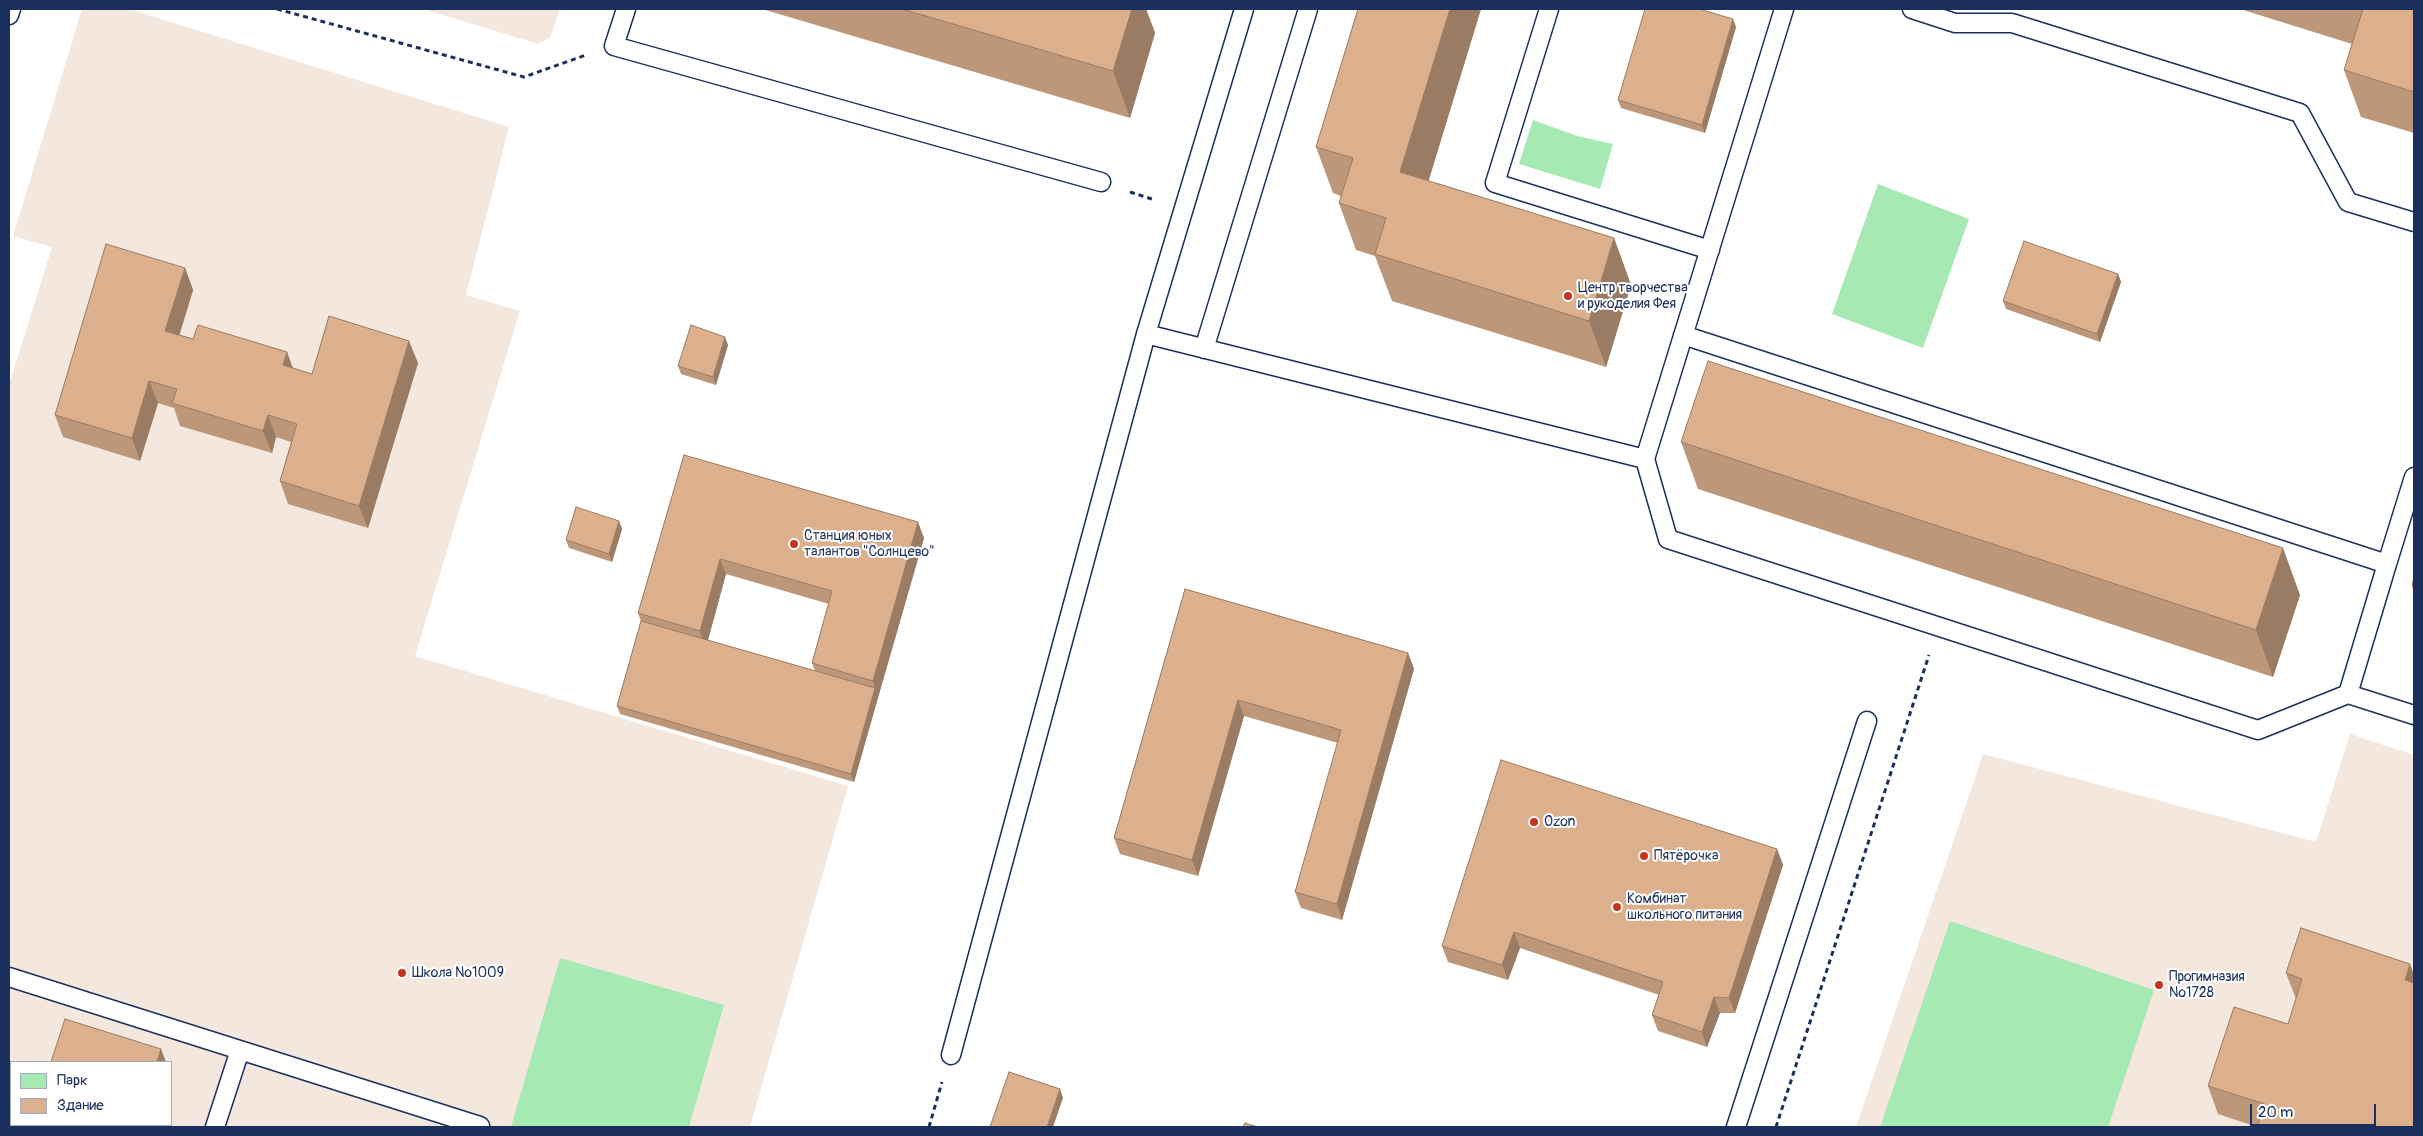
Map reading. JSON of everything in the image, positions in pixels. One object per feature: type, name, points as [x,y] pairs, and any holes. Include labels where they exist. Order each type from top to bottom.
[{"type":"lane","points":[[9,15],[11,9]]},
{"type":"lane","points":[[626,9],[614,46],[1101,182]]},
{"type":"lane","points":[[951,1055],[1146,334],[1244,9]]},
{"type":"lane","points":[[1204,349],[1308,9]]},
{"type":"lane","points":[[1549,9],[1495,183],[1710,250]]},
{"type":"lane","points":[[1784,9],[1644,459],[1668,539],[2258,730],[2348,694],[2414,716]]},
{"type":"lane","points":[[1912,9],[1955,23],[2012,22],[2300,113],[2348,202],[2414,222]]},
{"type":"lane","points":[[1146,334],[1644,459]]},
{"type":"lane","points":[[1683,335],[2387,564]]},
{"type":"lane","points":[[2348,694],[2414,477]]},
{"type":"lane","points":[[1736,1127],[1867,722]]},
{"type":"lane","points":[[9,977],[480,1126]]},
{"type":"lane","points":[[215,1127],[240,1050]]},
{"type":"path","points":[[277,9],[524,77],[614,46]]},
{"type":"path","points":[[1101,182],[1183,210]]},
{"type":"path","points":[[1776,1127],[1938,626]]},
{"type":"path","points":[[929,1127],[951,1055]]},
{"type":"shaded area","points":[[82,9],[129,9],[509,127],[466,295],[520,311],[415,656],[848,786],[750,1127],[9,1127],[9,385],[52,247],[13,236]]},
{"type":"shaded area","points":[[423,9],[560,9],[550,38],[538,44]]},
{"type":"shaded area","name":"Прогимназия №1728","points":[[2350,734],[2414,755],[2414,1127],[1856,1127],[1983,754],[2316,842]]},
{"type":"green space","points":[[1533,120],[1577,136],[1613,144],[1600,189],[1519,164]]},
{"type":"green space","points":[[1878,184],[1969,219],[1923,348],[1832,314]]},
{"type":"green space","points":[[1950,921],[2154,990],[2108,1127],[1880,1127]]},
{"type":"green space","points":[[560,958],[724,1005],[689,1127],[511,1127]]},
{"type":"building","points":[[902,9],[1132,9],[1113,71]]},
{"type":"building","points":[[1358,9],[1450,9],[1400,172],[1614,238],[1589,321],[1375,254],[1386,218],[1339,203],[1353,158],[1316,147]]},
{"type":"building","points":[[1645,9],[1699,9],[1733,19],[1702,125],[1618,100]]},
{"type":"building","points":[[2363,9],[2414,9],[2414,92],[2344,70]]},
{"type":"building","points":[[2024,241],[2118,274],[2097,334],[2003,301]]},
{"type":"building","points":[[106,244],[185,268],[165,331],[193,339],[198,325],[287,352],[283,365],[312,374],[329,316],[409,341],[359,506],[280,481],[297,424],[268,415],[263,431],[172,403],[177,389],[149,381],[132,438],[55,415]]},
{"type":"building","points":[[691,325],[725,337],[713,377],[678,366]]},
{"type":"building","points":[[1708,361],[2283,548],[2256,630],[1681,442]]},
{"type":"building","points":[[684,455],[918,522],[873,681],[812,663],[832,591],[720,559],[700,631],[638,613]]},
{"type":"building","points":[[576,507],[619,521],[609,554],[566,540]]},
{"type":"building","points":[[1185,589],[1408,653],[1337,904],[1295,892],[1341,730],[1238,700],[1192,860],[1114,838]]},
{"type":"building","points":[[641,621],[875,688],[851,774],[617,706]]},
{"type":"building","name":"Комбинат школьного питания","points":[[1501,760],[1777,849],[1729,998],[1714,997],[1702,1032],[1652,1015],[1663,982],[1514,932],[1502,965],[1442,946]]},
{"type":"building","points":[[2301,928],[2410,964],[2405,980],[2414,983],[2414,1127],[2257,1127],[2265,1104],[2208,1086],[2234,1007],[2288,1024],[2302,979],[2286,973]]},
{"type":"building","points":[[65,1019],[161,1049],[157,1061],[51,1061]]},
{"type":"building","points":[[1009,1072],[1060,1089],[1047,1127],[990,1127]]},
{"type":"building","points":[[1245,1123],[1258,1127],[1243,1127]]},
{"type":"building","points":[[32,1126],[138,1126],[137,1127]]},
{"type":"place","name":"Центр творчества и рукоделия Фея","points":[[1568,296]]},
{"type":"place","name":"Станция юных талантов \"Солнцево\"","points":[[794,544]]},
{"type":"place","name":"Ozon","points":[[1534,822]]},
{"type":"place","name":"Пятёрочка","points":[[1644,856]]},
{"type":"place","name":"Комбинат школьного питания","points":[[1617,907]]},
{"type":"place","name":"Школа №1009","points":[[402,973]]},
{"type":"place","name":"Прогимназия №1728","points":[[2159,985]]}]
